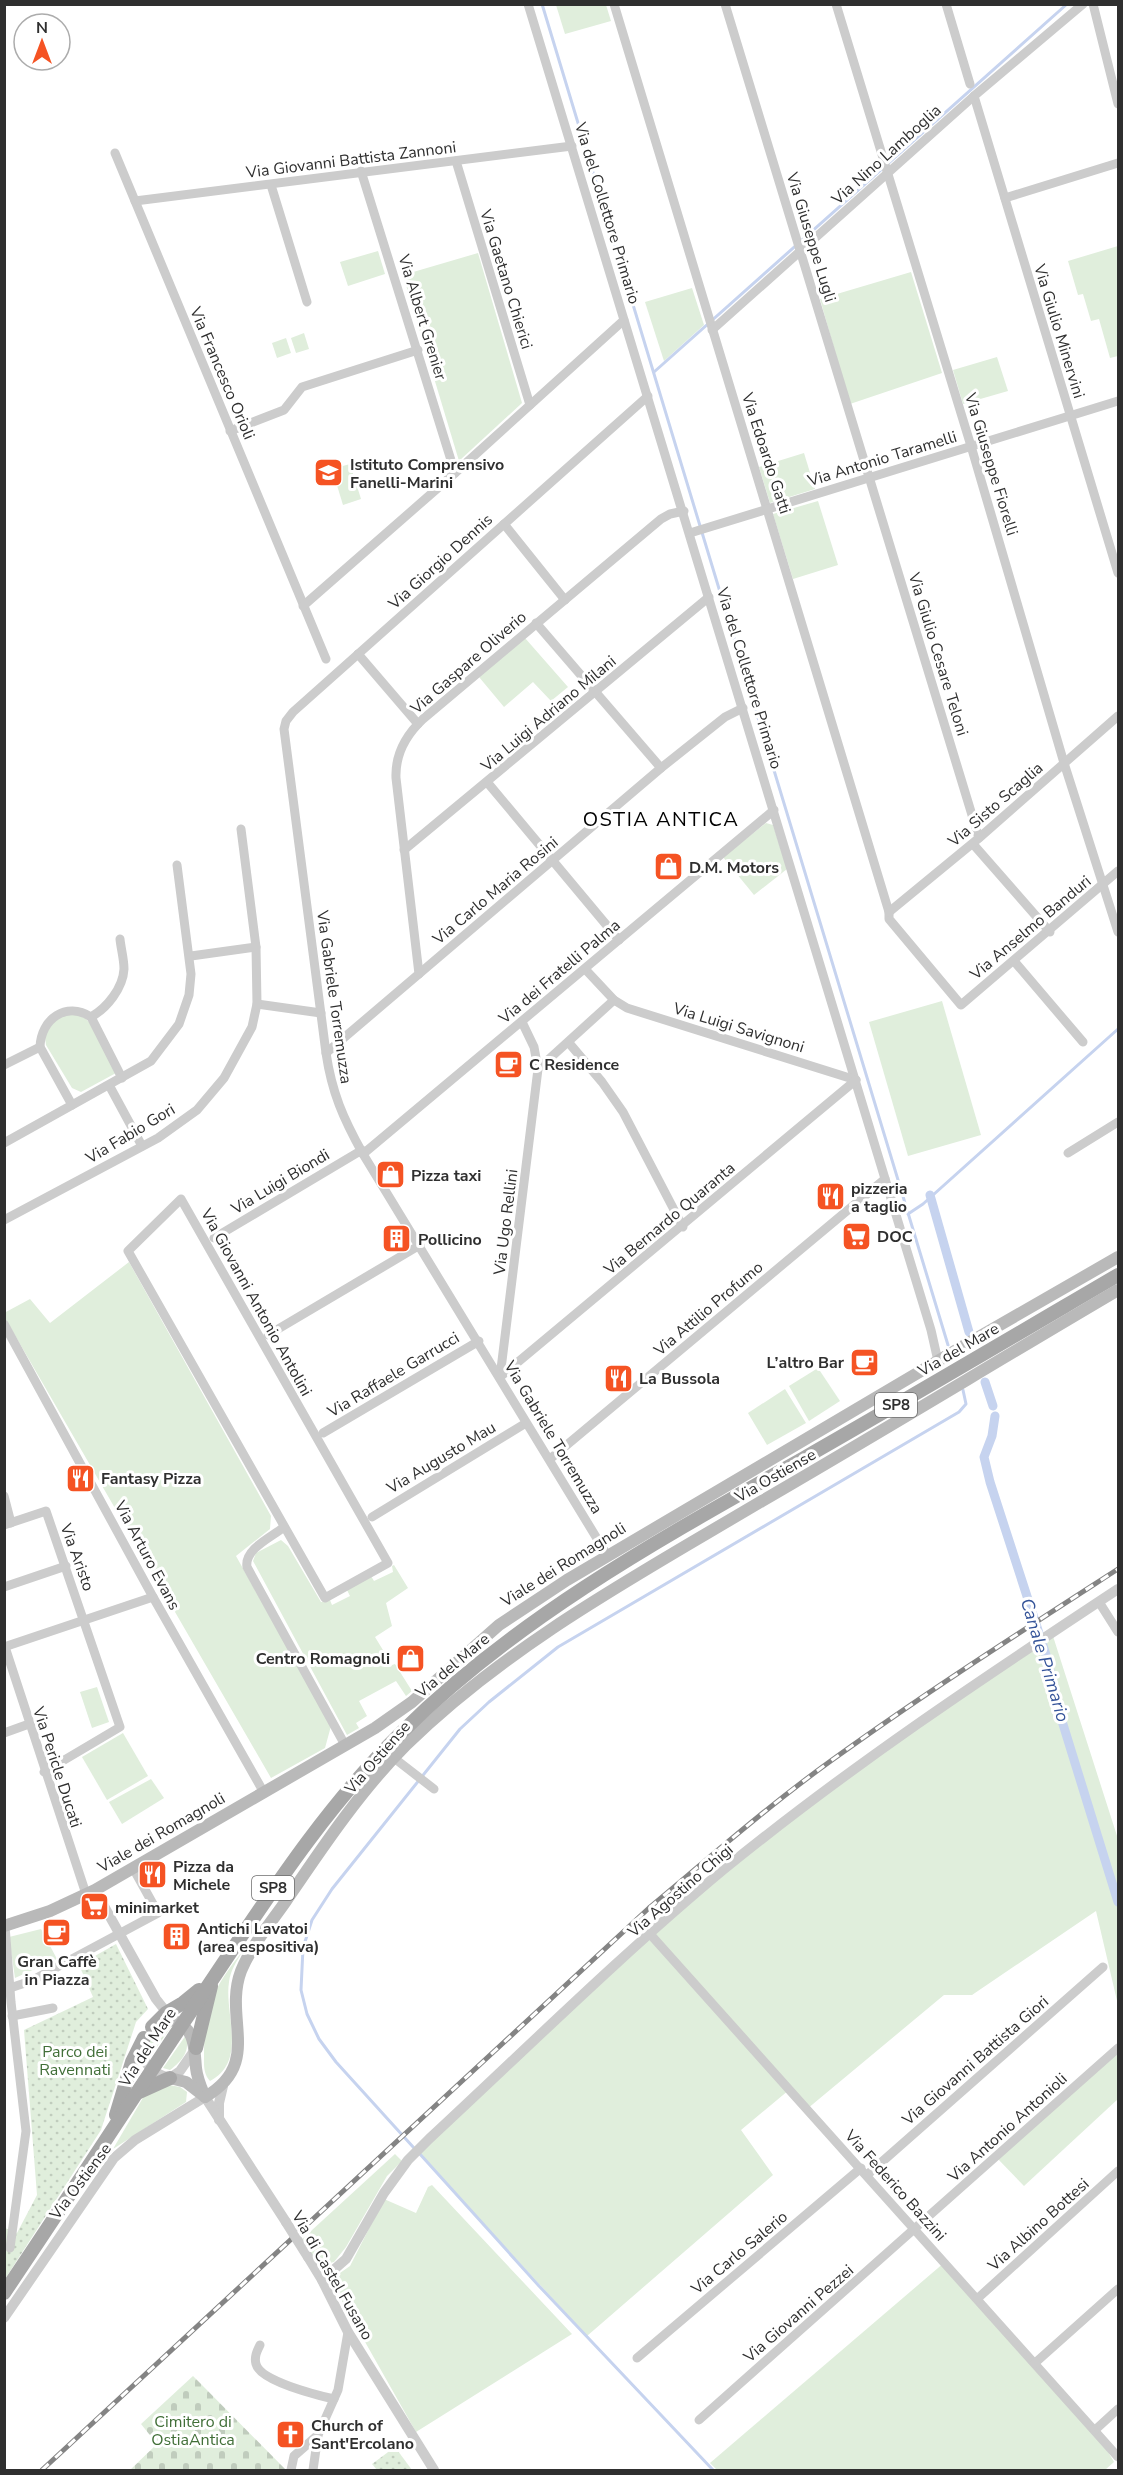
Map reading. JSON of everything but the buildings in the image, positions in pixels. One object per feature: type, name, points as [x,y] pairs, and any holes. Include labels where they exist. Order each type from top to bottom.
[{"type":"main road","name":"Viale dei Romagnoli","points":[[5,1926],[40,1914],[90,1892],[375,1728],[412,1702],[480,1641],[511,1617],[607,1555],[1119,1257]]},
{"type":"main road","name":"Via del Mare","points":[[4,2293],[152,2069],[173,2019],[212,1979],[276,1883],[367,1769],[423,1711],[514,1636],[586,1585],[1119,1275]]},
{"type":"main road","name":"Via Ostiense","points":[[204,2097],[222,2086],[233,2067],[238,2052],[236,1991],[247,1959],[320,1852],[394,1758],[423,1730],[502,1665],[588,1605],[1119,1290]]},
{"type":"main road","points":[[196,2048],[212,1979]]},
{"type":"main road","points":[[113,2126],[129,2068],[148,2033],[173,2019],[192,2035],[196,2048],[197,2075],[204,2097]]},
{"type":"main road","points":[[137,2093],[170,2078],[191,2085],[204,2097]]},
{"type":"street","name":"Via del Collettore Primario","points":[[528,4],[856,1080],[931,1330],[938,1361]]},
{"type":"street","name":"Via Edoardo Gatti","points":[[614,4],[712,330],[769,509],[889,912],[889,919],[961,1005]]},
{"type":"street","name":"Via Giuseppe Lugli","points":[[725,4],[870,478]]},
{"type":"street","name":"Via Giuseppe Fiorelli","points":[[836,4],[971,446],[1064,763],[1119,932]]},
{"type":"street","points":[[946,4],[970,84]]},
{"type":"street","name":"Via Nino Lamboglia","points":[[712,330],[974,96],[1083,4]]},
{"type":"street","points":[[1093,4],[1119,104]]},
{"type":"street","name":"Via Giulio Minervini","points":[[974,96],[1119,573]]},
{"type":"street","name":"Via Giovanni Battista Zannoni","points":[[135,201],[572,146]]},
{"type":"street","name":"Via Francesco Orioli","points":[[115,153],[326,659]]},
{"type":"street","name":"Via Gaetano Chierici","points":[[456,161],[530,405]]},
{"type":"street","points":[[1005,198],[1119,163]]},
{"type":"street","name":"Via Albert Grenier","points":[[362,171],[455,473]]},
{"type":"street","points":[[271,185],[307,302]]},
{"type":"street","points":[[303,606],[455,473],[624,320]]},
{"type":"street","points":[[230,431],[284,410],[302,387],[418,350]]},
{"type":"street","name":"Via Giorgio Dennis","points":[[284,729],[290,715],[648,396]]},
{"type":"street","name":"Via Antonio Taramelli","points":[[690,533],[1119,402]]},
{"type":"street","name":"Via Giulio Cesare Teloni","points":[[870,478],[976,841]]},
{"type":"street","name":"Via Gaspare Oliverio","points":[[419,974],[396,767],[402,747],[418,723],[536,623],[661,519],[670,514],[684,512]]},
{"type":"street","points":[[504,524],[565,600]]},
{"type":"street","name":"Via Luigi Adriano Milani","points":[[404,850],[709,597]]},
{"type":"street","points":[[536,623],[661,768]]},
{"type":"street","points":[[358,654],[418,723]]},
{"type":"street","name":"Via Carlo Maria Rosini","points":[[326,1053],[661,768],[725,717],[743,708]]},
{"type":"street","name":"Via Sisto Scaglia","points":[[889,912],[1117,720]]},
{"type":"street","name":"Via Gabriele Torremuzza","points":[[284,729],[326,1053],[336,1102],[362,1152],[607,1555]]},
{"type":"street","points":[[488,782],[619,940]]},
{"type":"street","name":"Via dei Fratelli Palma","points":[[362,1152],[522,1022],[774,810]]},
{"type":"street","name":"Via Fabio Gori","points":[[4,1220],[142,1146],[197,1110],[225,1078],[252,1027],[257,1004],[256,947],[241,829]]},
{"type":"street","points":[[976,841],[1050,932]]},
{"type":"street","points":[[4,1143],[151,1061],[179,1024],[189,995],[191,956],[177,865]]},
{"type":"street","name":"Via Anselmo Banduri","points":[[961,1005],[1050,932],[1119,871]]},
{"type":"street","points":[[91,1017],[112,998],[122,980],[124,964],[120,939]]},
{"type":"street","points":[[191,956],[256,947]]},
{"type":"street","points":[[1014,961],[1083,1042]]},
{"type":"street","points":[[522,1022],[534,1047],[538,1069],[614,1000],[585,969]]},
{"type":"street","name":"Via Luigi Savignoni","points":[[614,1000],[627,1008],[856,1080]]},
{"type":"street","points":[[257,1004],[321,1013]]},
{"type":"street","points":[[72,1105],[40,1047],[45,1027],[59,1013],[75,1010],[91,1017],[122,1077]]},
{"type":"street","points":[[569,1043],[602,1082],[623,1112],[683,1227]]},
{"type":"street","points":[[4,1065],[40,1047]]},
{"type":"street","name":"Via Ugo Rellini","points":[[500,1377],[538,1069]]},
{"type":"street","name":"Via Bernardo Quaranta","points":[[500,1377],[683,1227],[856,1080]]},
{"type":"street","points":[[109,1085],[142,1146]]},
{"type":"street","points":[[1068,1153],[1119,1122]]},
{"type":"street","name":"Via Luigi Biondi","points":[[214,1238],[362,1152]]},
{"type":"street","name":"Via Attilio Profumo","points":[[550,1459],[885,1179]]},
{"type":"street","name":"Via Giovanni Antonio Antolini","points":[[181,1199],[388,1563],[325,1598],[284,1527],[128,1251],[181,1199]]},
{"type":"street","points":[[268,1335],[420,1245]]},
{"type":"street","name":"Via Arturo Evans","points":[[6,1329],[153,1597],[263,1791]]},
{"type":"street","name":"Via Raffaele Garrucci","points":[[323,1433],[479,1341]]},
{"type":"street","name":"Via Augusto Mau","points":[[372,1517],[526,1423]]},
{"type":"street","points":[[4,1496],[8,1524]]},
{"type":"street","name":"Via Aristo","points":[[8,1524],[46,1511],[120,1727],[44,1772]]},
{"type":"street","points":[[284,1527],[252,1551],[246,1559],[247,1567],[345,1745]]},
{"type":"street","points":[[4,1587],[66,1566]]},
{"type":"street","name":"Via Agostino Chigi","points":[[322,2280],[346,2259],[384,2193],[408,2160],[650,1934],[722,1871],[870,1756],[965,1689],[1119,1589]]},
{"type":"street","points":[[5,1647],[153,1597]]},
{"type":"street","points":[[1099,1602],[1119,1632]]},
{"type":"street","name":"Via Pericle Ducati","points":[[5,1647],[44,1772],[90,1892]]},
{"type":"street","points":[[4,1733],[29,1724]]},
{"type":"street","points":[[394,1758],[434,1789]]},
{"type":"street","points":[[10,1988],[31,1981],[158,1914],[133,1868]]},
{"type":"street","points":[[90,1892],[121,1934],[156,1999],[173,2019]]},
{"type":"street","points":[[5,1926],[12,2016],[26,2132],[10,2248]]},
{"type":"street","name":"Via Federico Bazzini","points":[[650,1934],[1119,2457]]},
{"type":"street","name":"Via Giovanni Battista Giori","points":[[864,2172],[1103,1967]]},
{"type":"street","points":[[156,1999],[156,2013],[142,2055],[152,2069],[170,2078],[180,2071],[196,2048]]},
{"type":"street","points":[[12,2016],[53,2008]]},
{"type":"street","name":"Via Antonio Antonioli","points":[[916,2229],[1119,2048]]},
{"type":"street","points":[[220,2123],[218,2108],[222,2086]]},
{"type":"street","name":"Via di Castel Fusano","points":[[204,2097],[308,2257],[348,2332],[434,2470]]},
{"type":"street","name":"Via Ostiense","points":[[4,2318],[114,2158],[135,2140],[204,2097]]},
{"type":"street","name":"Via Albino Bottesi","points":[[977,2299],[1119,2171]]},
{"type":"street","name":"Via Carlo Salerio","points":[[637,2358],[864,2172]]},
{"type":"street","name":"Via Giovanni Pezzei","points":[[699,2420],[916,2229]]},
{"type":"street","points":[[1035,2363],[1119,2289]]},
{"type":"street","points":[[313,2470],[318,2435],[338,2390],[348,2332]]},
{"type":"street","points":[[260,2345],[255,2355],[260,2371],[280,2382],[334,2399]]},
{"type":"street","points":[[1095,2430],[1119,2409]]},
{"type":"street","points":[[290,2470],[294,2456],[318,2435]]},
{"type":"green space","points":[[556,5],[606,5],[611,21],[565,34]]},
{"type":"green space","points":[[1118,246],[1118,356],[1110,358],[1099,319],[1091,321],[1083,294],[1078,295],[1068,261]]},
{"type":"green space","points":[[378,251],[385,274],[348,286],[340,262]]},
{"type":"green space","points":[[478,253],[522,403],[459,461],[403,275]]},
{"type":"green space","points":[[911,272],[942,373],[850,404],[820,299]]},
{"type":"green space","points":[[692,288],[704,325],[664,361],[645,302]]},
{"type":"green space","points":[[304,333],[309,349],[296,353],[291,338]]},
{"type":"green space","points":[[286,338],[291,353],[277,358],[272,343]]},
{"type":"green space","points":[[997,357],[1008,391],[963,404],[953,370]]},
{"type":"green space","points":[[804,453],[815,489],[770,503],[759,467]]},
{"type":"green space","points":[[350,464],[361,499],[343,505],[332,469]]},
{"type":"green space","points":[[818,501],[838,565],[793,579],[773,514]]},
{"type":"green space","points":[[525,638],[568,687],[551,701],[533,682],[504,707],[479,677]]},
{"type":"green space","points":[[766,823],[773,825],[787,869],[754,895],[723,857]]},
{"type":"green space","points":[[942,1001],[981,1135],[908,1156],[869,1022]]},
{"type":"green space","points":[[72,1013],[85,1018],[91,1024],[116,1073],[81,1092],[72,1088],[46,1045],[45,1037],[53,1020]]},
{"type":"green space","points":[[129,1262],[271,1516],[270,1529],[236,1556],[331,1726],[325,1748],[271,1778],[5,1318],[4,1313],[30,1299],[50,1323]]},
{"type":"green space","points":[[818,1368],[840,1401],[809,1421],[789,1386]]},
{"type":"green space","points":[[785,1389],[806,1423],[767,1445],[748,1413]]},
{"type":"green space","points":[[281,1540],[288,1546],[321,1602],[330,1600],[332,1605],[350,1596],[347,1590],[371,1576],[374,1581],[393,1572],[392,1566],[394,1565],[408,1588],[386,1603],[392,1626],[375,1637],[386,1655],[382,1658],[386,1667],[395,1664],[412,1691],[406,1696],[396,1681],[359,1701],[367,1716],[356,1723],[359,1728],[347,1735],[253,1561],[256,1553]]},
{"type":"green space","points":[[1052,1633],[1118,1839],[1118,2005],[1096,1911],[972,1995],[944,1995],[807,2109],[789,2090],[741,2130],[773,2175],[587,2336],[414,2148],[650,1934],[791,1816]]},
{"type":"green space","points":[[97,1687],[109,1722],[92,1728],[80,1692]]},
{"type":"green space","points":[[123,1733],[148,1776],[107,1800],[82,1757]]},
{"type":"green space","points":[[151,1779],[164,1798],[122,1824],[109,1802]]},
{"type":"green space","points":[[41,1929],[57,1959],[15,1978],[9,1937]]},
{"type":"green space","name":"Parco dei Ravennati","points":[[116,1944],[148,2009],[136,2022],[101,2130],[5,2279],[5,2228],[17,2233],[37,2195],[24,2030],[93,1997],[79,1965]]},
{"type":"green space","points":[[242,1952],[232,1970],[229,1982],[232,2036],[228,2062],[222,2072],[210,2081],[205,2072],[204,2062],[208,2011],[217,1988]]},
{"type":"green space","points":[[173,2024],[150,2057],[146,2046],[150,2037],[160,2029]]},
{"type":"green space","points":[[186,2035],[187,2046],[182,2059],[170,2070],[163,2068]]},
{"type":"green space","points":[[1118,2048],[1118,2099],[1024,2186],[996,2157]]},
{"type":"green space","points":[[169,2085],[180,2087],[187,2092],[186,2102],[113,2149],[144,2096]]},
{"type":"green space","points":[[395,2154],[402,2161],[387,2176],[346,2247],[334,2262],[322,2265],[315,2263],[299,2242]]},
{"type":"green space","points":[[432,2185],[572,2334],[416,2432],[330,2280],[350,2266],[384,2199],[416,2213],[428,2187]]},
{"type":"green space","points":[[945,2262],[1095,2430],[1114,2462],[1105,2470],[717,2470],[710,2463]]},
{"type":"green space","name":"Cimitero di OstiaAntica","points":[[193,2376],[286,2470],[130,2470],[157,2444],[141,2424]]},
{"type":"green space","points":[[395,2447],[412,2470],[377,2470],[372,2464]]},
{"type":"waterway","points":[[542,4],[948,1345]]},
{"type":"waterway","points":[[654,372],[1067,4]]},
{"type":"waterway","points":[[908,1214],[923,1204],[1118,1029]]},
{"type":"waterway","name":"Canale Primario","points":[[930,1195],[969,1332]]},
{"type":"waterway","name":"Canale Primario","points":[[985,1382],[993,1406]]},
{"type":"waterway","points":[[414,2148],[336,2062],[319,2039],[307,2014],[301,1990],[303,1948],[312,1920],[332,1889],[460,1729],[489,1702],[558,1647],[959,1412],[966,1404],[963,1390]]},
{"type":"waterway","name":"Canale Primario","points":[[995,1416],[992,1436],[984,1457],[990,1482],[1047,1658],[1062,1721],[1118,1902]]},
{"type":"waterway","points":[[419,2153],[539,2286],[713,2470]]},
{"type":"railway","points":[[42,2470],[649,1908],[716,1851],[867,1735],[1118,1569]]},
{"type":"place","name":"Istituto Comprensivo Fanelli-Marini","points":[[329,473]]},
{"type":"place","name":"D.M. Motors","points":[[668,867]]},
{"type":"place","name":"C Residence","points":[[508,1064]]},
{"type":"place","name":"Pizza taxi","points":[[390,1175]]},
{"type":"place","name":"pizzeria a taglio","points":[[830,1197]]},
{"type":"place","name":"DOC","points":[[856,1236]]},
{"type":"place","name":"Pollicino","points":[[397,1239]]},
{"type":"place","name":"L’altro Bar","points":[[865,1362]]},
{"type":"place","name":"La Bussola","points":[[618,1378]]},
{"type":"place","name":"Fantasy Pizza","points":[[80,1478]]},
{"type":"place","name":"Centro Romagnoli","points":[[411,1658]]},
{"type":"place","name":"Pizza da Michele","points":[[152,1875]]},
{"type":"place","name":"minimarket","points":[[94,1907]]},
{"type":"place","name":"Gran Caffè in Piazza","points":[[57,1933]]},
{"type":"place","name":"Antichi Lavatoi (area espositiva)","points":[[176,1937]]},
{"type":"place","name":"Church of Sant'Ercolano","points":[[290,2434]]},
{"type":"district","name":"OSTIA ANTICA","points":[[661,819]]}]
